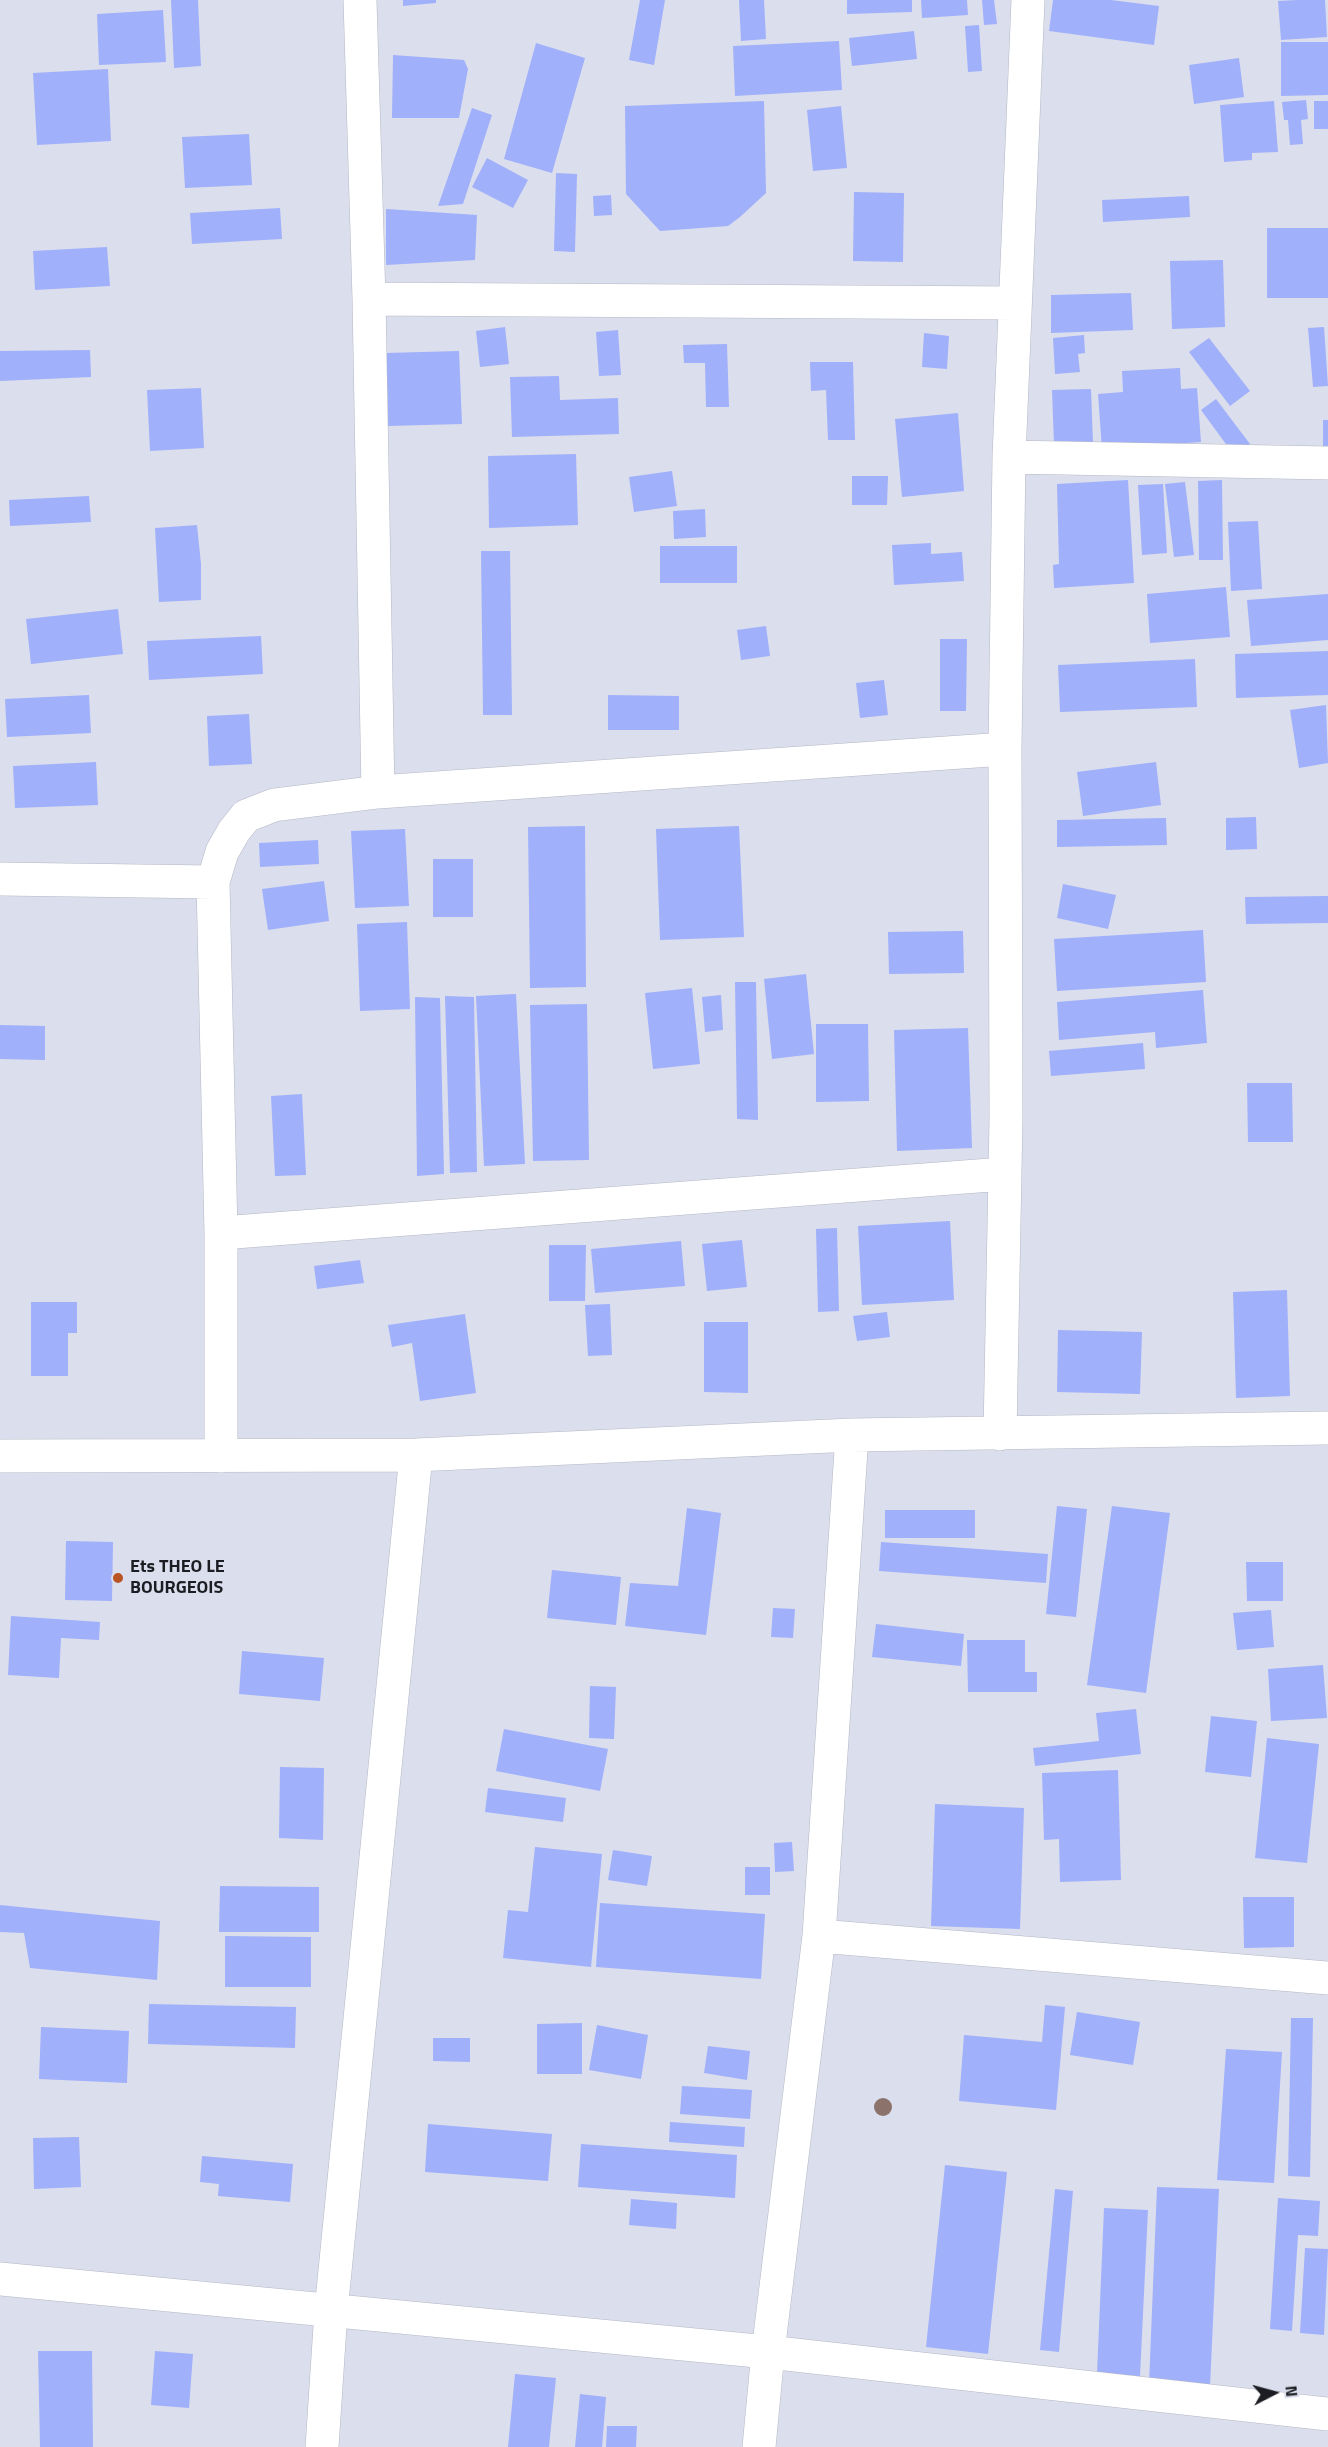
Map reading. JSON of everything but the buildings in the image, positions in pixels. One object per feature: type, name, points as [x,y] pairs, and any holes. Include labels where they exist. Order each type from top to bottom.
[{"type":"street","points":[[360,0],[369,299],[378,792]]},
{"type":"street","points":[[1000,1434],[1009,457],[1028,0]]},
{"type":"street","points":[[369,299],[1015,303]]},
{"type":"street","points":[[1009,457],[1328,463]]},
{"type":"street","points":[[221,1456],[221,1233],[213,882],[222,852],[246,816],[274,805],[378,792],[1005,748]]},
{"type":"street","points":[[0,879],[213,882]]},
{"type":"street","points":[[221,1233],[1004,1174]]},
{"type":"street","points":[[0,1456],[416,1455],[852,1435],[1328,1428]]},
{"type":"street","points":[[759,2447],[768,2352],[819,1936],[852,1435]]},
{"type":"street","points":[[322,2447],[331,2311],[416,1455]]},
{"type":"street","points":[[819,1936],[1328,1978]]},
{"type":"street","points":[[0,2279],[768,2352],[1328,2414]]},
{"type":"place","name":"Ets THEO LE BOURGEOIS","points":[[118,1578]]}]
